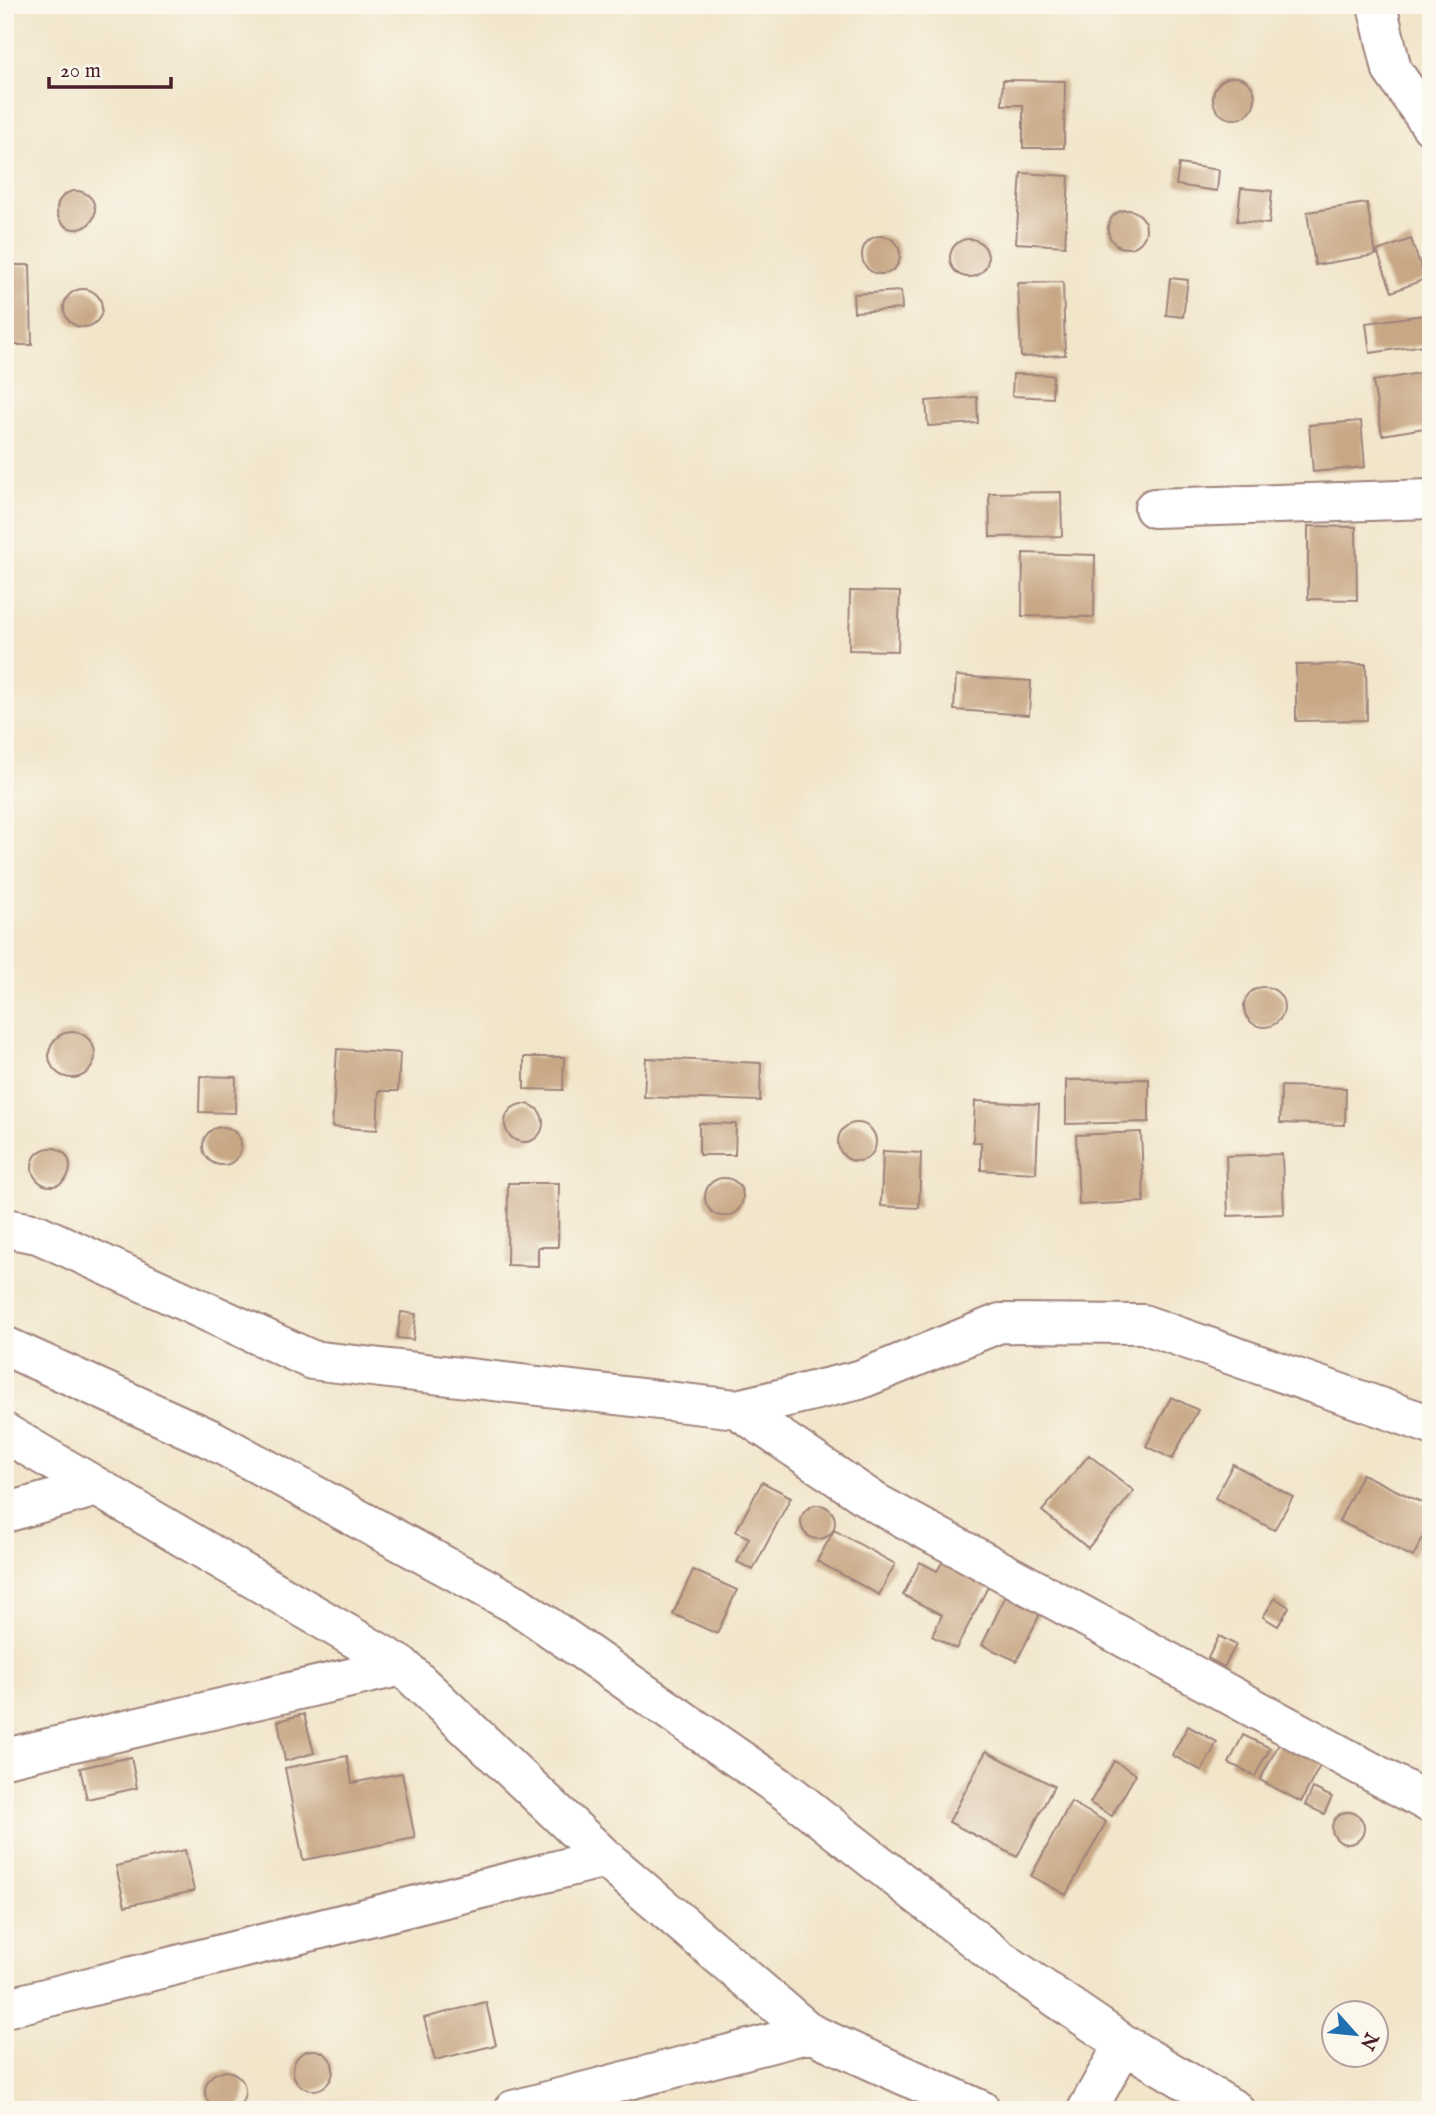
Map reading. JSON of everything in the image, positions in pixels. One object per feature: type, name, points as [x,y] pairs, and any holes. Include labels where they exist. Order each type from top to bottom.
[{"type":"street","points":[[1377,5],[1392,70],[1431,126]]},
{"type":"street","points":[[1154,508],[1431,499]]},
{"type":"street","points":[[5,1228],[38,1234],[312,1360],[737,1409],[859,1380],[1000,1323],[1143,1324],[1431,1425]]},
{"type":"street","points":[[5,1346],[213,1440],[517,1605],[792,1795],[1001,1960],[1124,2045],[1235,2110]]},
{"type":"street","points":[[737,1409],[876,1503],[1431,1804]]},
{"type":"street","points":[[5,1433],[402,1666],[605,1858],[810,2033],[981,2110]]},
{"type":"street","points":[[5,1513],[97,1487]]},
{"type":"street","points":[[5,1758],[402,1666]]},
{"type":"street","points":[[5,2008],[605,1858]]},
{"type":"street","points":[[513,2110],[810,2033]]},
{"type":"street","points":[[1087,2110],[1124,2045]]},
{"type":"building","points":[[1234,77],[1249,83],[1255,98],[1249,113],[1234,119],[1219,113],[1213,98],[1219,83]]},
{"type":"building","points":[[1003,80],[1065,81],[1064,148],[1023,148],[1023,105],[1002,105]]},
{"type":"building","points":[[1179,164],[1219,170],[1217,191],[1176,185]]},
{"type":"building","points":[[1021,173],[1069,176],[1065,246],[1016,243]]},
{"type":"building","points":[[1241,188],[1272,191],[1269,224],[1237,221]]},
{"type":"building","points":[[76,191],[90,196],[95,210],[90,224],[76,229],[62,224],[57,210],[62,196]]},
{"type":"building","points":[[1367,203],[1376,255],[1315,265],[1307,212]]},
{"type":"building","points":[[1127,210],[1141,215],[1146,229],[1141,243],[1127,248],[1113,243],[1108,229],[1113,215]]},
{"type":"building","points":[[881,236],[895,241],[900,255],[895,269],[881,274],[867,269],[862,255],[867,241]]},
{"type":"building","points":[[969,239],[982,245],[988,258],[982,271],[969,277],[956,271],[950,258],[956,245]]},
{"type":"building","points":[[1411,239],[1425,279],[1392,292],[1377,251]]},
{"type":"building","points":[[5,265],[30,265],[32,345],[5,345]]},
{"type":"building","points":[[1170,278],[1188,280],[1183,317],[1166,315]]},
{"type":"building","points":[[1063,282],[1065,355],[1021,357],[1018,283]]},
{"type":"building","points":[[83,289],[97,294],[102,308],[97,322],[83,327],[69,322],[64,308],[69,294]]},
{"type":"building","points":[[901,291],[902,309],[854,312],[853,294]]},
{"type":"building","points":[[1431,314],[1431,344],[1370,353],[1366,323]]},
{"type":"building","points":[[1431,371],[1431,427],[1382,435],[1373,381]]},
{"type":"building","points":[[1013,374],[1053,375],[1052,398],[1012,396]]},
{"type":"building","points":[[977,397],[978,423],[928,426],[926,401]]},
{"type":"building","points":[[1361,421],[1365,467],[1313,472],[1309,425]]},
{"type":"building","points":[[1061,492],[1062,536],[990,537],[989,493]]},
{"type":"building","points":[[1308,526],[1356,527],[1357,600],[1308,599]]},
{"type":"building","points":[[1023,553],[1095,555],[1094,617],[1022,616]]},
{"type":"building","points":[[850,591],[900,592],[898,651],[849,650]]},
{"type":"building","points":[[1366,664],[1367,720],[1296,721],[1296,665]]},
{"type":"building","points":[[956,676],[1031,681],[1029,715],[954,710]]},
{"type":"building","points":[[1264,987],[1278,993],[1284,1007],[1278,1021],[1264,1027],[1250,1021],[1244,1007],[1250,993]]},
{"type":"building","points":[[72,1032],[88,1039],[95,1055],[88,1071],[72,1078],[56,1071],[49,1055],[56,1039]]},
{"type":"building","points":[[337,1049],[400,1053],[398,1091],[379,1091],[377,1130],[332,1127]]},
{"type":"building","points":[[524,1057],[564,1057],[563,1090],[524,1089]]},
{"type":"building","points":[[646,1058],[761,1063],[760,1101],[644,1097]]},
{"type":"building","points":[[200,1076],[236,1077],[235,1113],[199,1112]]},
{"type":"building","points":[[1149,1079],[1149,1122],[1066,1124],[1066,1080]]},
{"type":"building","points":[[1281,1086],[1346,1088],[1345,1125],[1280,1123]]},
{"type":"building","points":[[975,1101],[1039,1104],[1036,1173],[981,1170],[981,1142],[973,1142]]},
{"type":"building","points":[[524,1104],[538,1109],[543,1123],[538,1137],[524,1142],[510,1137],[505,1123],[510,1109]]},
{"type":"building","points":[[699,1123],[736,1124],[735,1155],[699,1155]]},
{"type":"building","points":[[857,1123],[871,1128],[876,1142],[871,1156],[857,1161],[843,1156],[838,1142],[843,1128]]},
{"type":"building","points":[[222,1127],[236,1132],[241,1146],[236,1160],[222,1165],[208,1160],[203,1146],[208,1132]]},
{"type":"building","points":[[1141,1132],[1144,1202],[1079,1205],[1076,1135]]},
{"type":"building","points":[[51,1148],[65,1153],[70,1167],[65,1181],[51,1186],[37,1181],[32,1167],[37,1153]]},
{"type":"building","points":[[883,1151],[921,1153],[919,1208],[881,1206]]},
{"type":"building","points":[[1282,1154],[1284,1214],[1228,1216],[1226,1156]]},
{"type":"building","points":[[724,1178],[738,1183],[743,1197],[738,1211],[724,1216],[710,1211],[705,1197],[710,1183]]},
{"type":"building","points":[[508,1183],[559,1183],[558,1247],[538,1247],[538,1266],[507,1265]]},
{"type":"building","points":[[401,1312],[416,1314],[413,1340],[397,1338]]},
{"type":"building","points":[[1171,1397],[1198,1410],[1172,1459],[1146,1446]]},
{"type":"building","points":[[1089,1455],[1134,1491],[1088,1548],[1042,1511]]},
{"type":"building","points":[[1233,1464],[1293,1497],[1274,1530],[1215,1498]]},
{"type":"building","points":[[1362,1474],[1431,1507],[1431,1521],[1413,1557],[1339,1521]]},
{"type":"building","points":[[762,1482],[791,1497],[753,1570],[737,1562],[749,1538],[736,1531]]},
{"type":"building","points":[[818,1505],[830,1510],[835,1522],[830,1534],[818,1539],[806,1534],[801,1522],[806,1510]]},
{"type":"building","points":[[834,1530],[895,1564],[879,1595],[817,1561]]},
{"type":"building","points":[[943,1561],[989,1585],[956,1649],[932,1636],[942,1615],[903,1595],[920,1562],[937,1571]]},
{"type":"building","points":[[693,1570],[737,1590],[717,1634],[673,1614]]},
{"type":"building","points":[[1005,1597],[1040,1614],[1017,1661],[982,1645]]},
{"type":"building","points":[[1275,1598],[1289,1607],[1278,1626],[1263,1617]]},
{"type":"building","points":[[1219,1636],[1236,1645],[1224,1667],[1208,1658]]},
{"type":"building","points":[[304,1714],[314,1753],[285,1761],[278,1721]]},
{"type":"building","points":[[1188,1726],[1217,1742],[1202,1771],[1172,1755]]},
{"type":"building","points":[[1243,1735],[1270,1748],[1255,1776],[1229,1763]]},
{"type":"building","points":[[1283,1736],[1324,1758],[1301,1802],[1260,1780]]},
{"type":"building","points":[[986,1751],[1054,1786],[1017,1857],[949,1822]]},
{"type":"building","points":[[347,1756],[352,1783],[402,1773],[415,1838],[303,1860],[285,1768]]},
{"type":"building","points":[[131,1757],[137,1788],[87,1799],[80,1768]]},
{"type":"building","points":[[1114,1761],[1136,1774],[1112,1816],[1090,1803]]},
{"type":"building","points":[[1313,1788],[1332,1797],[1324,1814],[1305,1805]]},
{"type":"building","points":[[1071,1802],[1106,1822],[1066,1895],[1031,1876]]},
{"type":"building","points":[[1348,1812],[1359,1817],[1364,1828],[1359,1839],[1348,1844],[1337,1839],[1332,1828],[1337,1817]]},
{"type":"building","points":[[185,1850],[194,1891],[125,1906],[116,1866]]},
{"type":"building","points":[[486,2002],[496,2045],[435,2060],[424,2018]]},
{"type":"building","points":[[313,2050],[321,2051],[327,2056],[332,2062],[332,2078],[327,2084],[321,2089],[313,2090],[305,2089],[299,2084],[294,2078],[293,2070],[294,2062],[299,2056],[305,2051]]},
{"type":"building","points":[[225,2071],[233,2072],[239,2077],[244,2083],[244,2099],[239,2105],[233,2110],[225,2111],[217,2110],[211,2105],[206,2099],[205,2091],[206,2083],[211,2077],[217,2072]]}]
